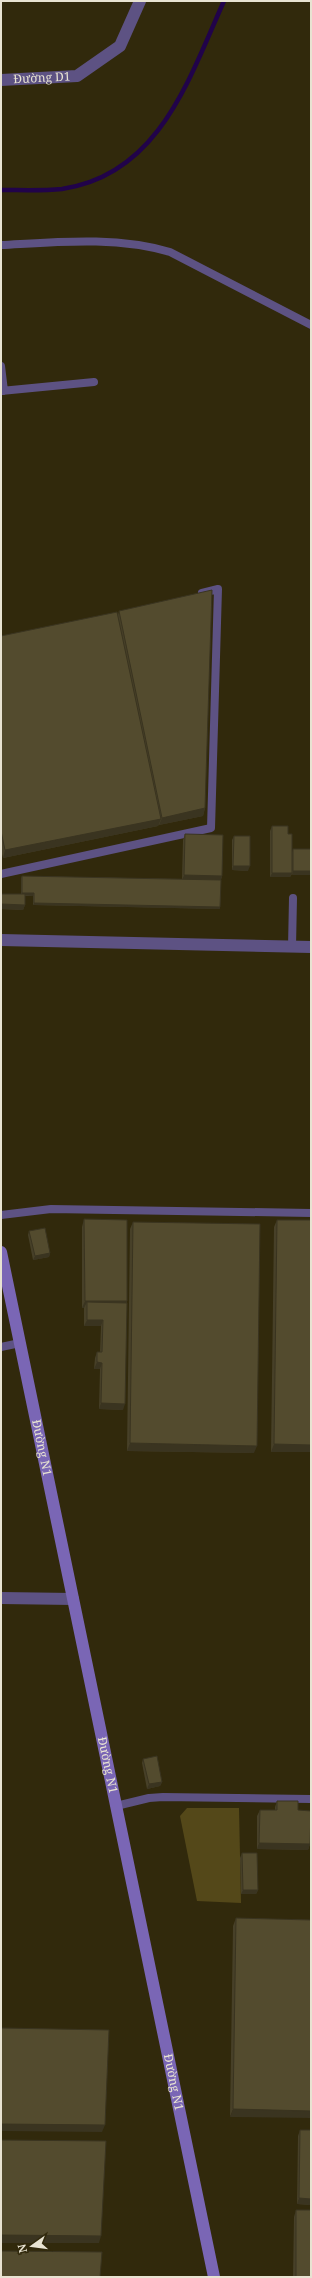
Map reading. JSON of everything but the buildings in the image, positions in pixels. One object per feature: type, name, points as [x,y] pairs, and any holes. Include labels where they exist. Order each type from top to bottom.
[{"type":"street","name":"Đường D1","points":[[1,80],[77,76],[120,46],[140,1]]},
{"type":"street","points":[[1,940],[311,947]]},
{"type":"street","name":"Đường N1","points":[[1,1252],[214,2277]]},
{"type":"street","points":[[1,1598],[73,1599]]},
{"type":"lane","points":[[1,245],[63,242],[148,246],[170,252],[311,325]]},
{"type":"lane","points":[[1,366],[2,391],[94,382]]},
{"type":"lane","points":[[1,874],[211,828],[218,589],[195,595]]},
{"type":"lane","points":[[292,947],[293,898]]},
{"type":"lane","points":[[1,1215],[51,1209],[311,1213]]},
{"type":"lane","points":[[1,1347],[20,1343]]},
{"type":"lane","points":[[116,1806],[149,1798],[163,1797],[311,1799]]},
{"type":"shaded area","points":[[187,1808],[239,1808],[241,1903],[197,1901],[180,1816]]},
{"type":"waterway","points":[[1,190],[62,189],[95,180],[123,165],[147,144],[166,119],[183,91],[198,61],[224,1]]}]
